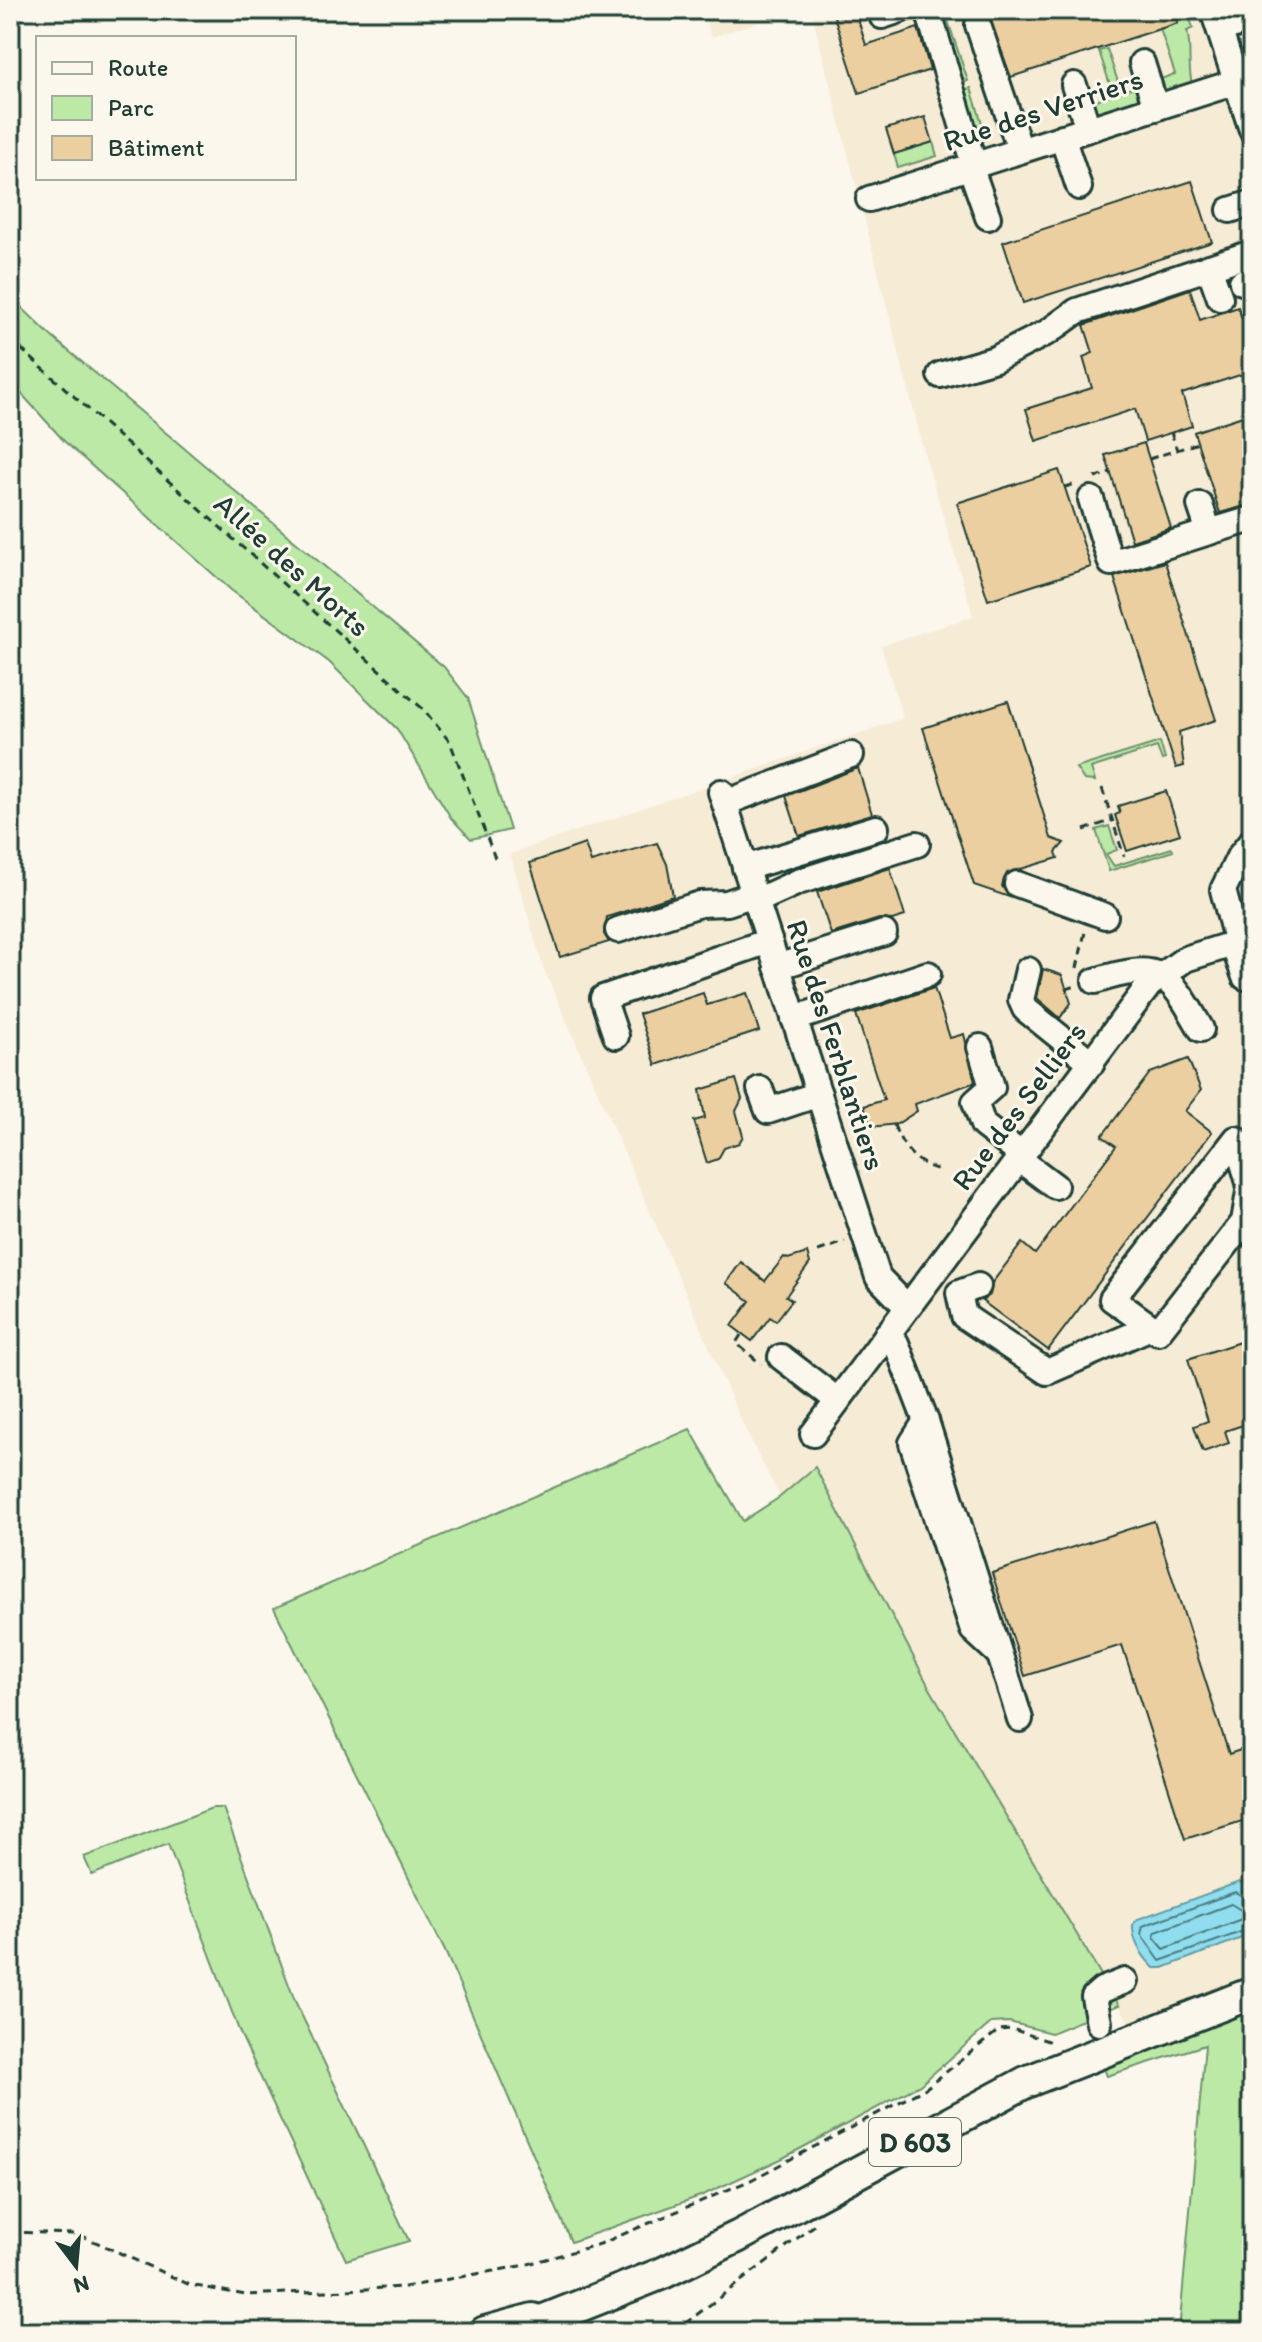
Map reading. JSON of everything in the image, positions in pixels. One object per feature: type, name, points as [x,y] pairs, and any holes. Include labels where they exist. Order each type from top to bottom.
[{"type":"main road","name":"D 603","points":[[514,2332],[585,2306],[739,2236],[1026,2082],[1252,1993]]},
{"type":"main road","name":"D 603","points":[[485,2332],[585,2306]]},
{"type":"street","points":[[928,10],[988,217]]},
{"type":"street","points":[[1252,19],[1217,20],[1252,130]]},
{"type":"street","points":[[978,25],[1020,150]]},
{"type":"street","points":[[1142,63],[1156,108]]},
{"type":"street","name":"Rue des Verriers","points":[[869,199],[1236,82]]},
{"type":"street","points":[[1074,85],[1088,129]]},
{"type":"street","points":[[1062,137],[1079,187]]},
{"type":"street","points":[[940,375],[995,359],[1048,332],[1077,311],[1252,253]]},
{"type":"street","points":[[1209,267],[1220,298]]},
{"type":"street","points":[[1091,499],[1111,563],[1252,519]]},
{"type":"street","points":[[1200,505],[1209,532]]},
{"type":"street","name":"Rue des Ferblantiers","points":[[851,755],[723,797],[881,1284],[907,1307]]},
{"type":"street","points":[[745,868],[876,828]]},
{"type":"street","points":[[1252,841],[1223,890],[1241,941],[1245,977],[1252,975]]},
{"type":"street","points":[[618,930],[700,904],[755,898],[917,844]]},
{"type":"street","points":[[1017,884],[1098,913]]},
{"type":"street","points":[[777,967],[884,933]]},
{"type":"street","points":[[616,1036],[603,998],[769,941]]},
{"type":"street","name":"Rue des Selliers","points":[[813,1434],[1160,974],[1185,959],[1241,941]]},
{"type":"street","points":[[1028,970],[1021,1000],[1025,1009],[1092,1063]]},
{"type":"street","points":[[1084,984],[1130,970],[1160,974],[1182,995],[1201,1029]]},
{"type":"street","points":[[794,1019],[928,974]]},
{"type":"street","points":[[980,1047],[992,1087],[975,1102],[983,1125],[1055,1186]]},
{"type":"street","points":[[760,1089],[768,1111],[819,1094]]},
{"type":"street","points":[[1236,1139],[1250,1186],[1244,1222],[1158,1332],[1151,1327],[1112,1299],[1236,1139]]},
{"type":"street","points":[[978,1286],[959,1293],[964,1316],[1047,1372],[1151,1327]]},
{"type":"street","points":[[887,1334],[896,1343],[926,1421],[912,1443],[973,1630],[1000,1656],[1020,1719]]},
{"type":"street","points":[[776,1364],[837,1400]]},
{"type":"street","points":[[1099,2023],[1094,1997],[1102,1990],[1125,1981]]},
{"type":"path","name":"Allée des Morts","points":[[10,339],[424,710],[450,742],[495,858]]},
{"type":"path","points":[[1171,432],[1177,450]]},
{"type":"path","points":[[1149,459],[1198,443]]},
{"type":"path","points":[[1102,788],[1124,856]]},
{"type":"path","points":[[1084,830],[1113,820]]},
{"type":"path","points":[[1084,984],[1098,913]]},
{"type":"path","points":[[894,1125],[903,1150],[930,1168],[940,1170]]},
{"type":"path","points":[[818,1251],[865,1235]]},
{"type":"path","points":[[741,1335],[736,1343],[776,1364]]},
{"type":"path","points":[[10,2232],[78,2234],[190,2285],[246,2295],[405,2287],[492,2271],[600,2244],[751,2180],[926,2088],[999,2030],[1012,2029],[1051,2042]]},
{"type":"path","points":[[674,2332],[825,2218]]},
{"type":"shaded area","points":[[703,10],[797,10],[711,37]]},
{"type":"shaded area","points":[[811,10],[1252,10],[1252,1980],[1130,2024],[929,1687],[816,1467],[780,1497],[745,1429],[543,967],[510,854],[903,718],[881,646],[973,616],[925,455]]},
{"type":"green space","points":[[1174,10],[1187,10],[1193,28],[1187,31],[1192,84],[1160,94],[1155,81],[1175,74],[1160,29],[1178,23]]},
{"type":"green space","points":[[946,15],[968,81],[960,84],[938,17]]},
{"type":"green space","points":[[1107,49],[1121,91],[1142,85],[1147,98],[1093,115],[1087,103],[1113,94],[1099,51]]},
{"type":"green space","points":[[971,88],[987,139],[979,142],[963,90]]},
{"type":"green space","points":[[933,142],[937,156],[898,168],[894,154]]},
{"type":"green space","points":[[10,296],[51,336],[444,667],[468,698],[510,830],[471,839],[451,818],[397,729],[329,662],[231,590],[65,442],[10,381]]},
{"type":"green space","points":[[1160,742],[1165,759],[1162,760],[1157,747],[1091,768],[1095,781],[1084,780],[1076,768]]},
{"type":"green space","points":[[1109,826],[1117,850],[1106,854],[1114,866],[1172,848],[1173,851],[1109,871],[1096,830]]},
{"type":"green space","points":[[690,1429],[743,1521],[780,1497],[815,1467],[929,1687],[1119,2005],[1051,2033],[1009,2022],[991,2023],[920,2085],[781,2159],[703,2195],[571,2242],[445,1951],[274,1608]]},
{"type":"green space","points":[[212,1808],[223,1808],[295,2001],[409,2241],[346,2260],[240,2033],[168,1844],[92,1875],[84,1857]]},
{"type":"green space","points":[[1252,1980],[1252,2332],[1179,2332],[1205,2045],[1107,2076],[1091,2037]]},
{"type":"water","points":[[1239,1882],[1245,1885],[1252,1904],[1252,1934],[1163,1968],[1154,1968],[1139,1948],[1133,1924],[1138,1919]]},
{"type":"building","points":[[832,10],[855,10],[866,45],[918,28],[930,70],[859,93]]},
{"type":"building","points":[[962,10],[1174,10],[1178,23],[1011,77],[988,14],[974,11],[965,19]]},
{"type":"building","points":[[925,117],[933,142],[894,154],[886,129]]},
{"type":"building","points":[[1192,181],[1212,242],[1023,303],[1003,242]]},
{"type":"building","points":[[1190,289],[1200,320],[1238,307],[1252,349],[1252,371],[1182,394],[1192,426],[1145,441],[1135,409],[1036,441],[1026,409],[1092,388],[1083,357],[1093,353],[1084,325]]},
{"type":"building","points":[[1252,413],[1252,504],[1220,513],[1194,432]]},
{"type":"building","points":[[1144,443],[1171,528],[1132,541],[1105,455]]},
{"type":"building","points":[[1059,470],[1091,567],[988,600],[957,503]]},
{"type":"building","points":[[1165,562],[1216,720],[1179,732],[1184,766],[1176,768],[1114,577]]},
{"type":"building","points":[[1008,701],[1051,838],[1064,843],[1056,852],[1058,858],[1007,873],[1002,886],[1009,897],[974,885],[923,728]]},
{"type":"building","points":[[858,768],[872,814],[799,836],[786,796]]},
{"type":"building","points":[[1166,791],[1180,834],[1127,851],[1115,815],[1120,813],[1118,806]]},
{"type":"building","points":[[657,843],[667,864],[673,896],[607,917],[604,934],[609,942],[560,957],[530,863],[585,844],[591,862]]},
{"type":"building","points":[[890,868],[905,916],[892,920],[879,919],[831,934],[817,892]]},
{"type":"building","points":[[1043,969],[1062,975],[1071,1003],[1060,1018],[1037,998]]},
{"type":"building","points":[[934,988],[950,1038],[964,1034],[975,1082],[915,1104],[917,1111],[897,1124],[871,1127],[864,1106],[884,1100],[856,1014]]},
{"type":"building","points":[[703,993],[707,1005],[747,993],[759,1031],[656,1065],[639,1014]]},
{"type":"building","points":[[1188,1059],[1201,1090],[1185,1111],[1212,1132],[1048,1350],[982,1301],[990,1295],[992,1283],[1022,1243],[1035,1254],[1116,1146],[1102,1136],[1150,1073]]},
{"type":"building","points":[[736,1079],[742,1099],[736,1111],[743,1136],[739,1143],[724,1148],[718,1159],[707,1163],[694,1121],[705,1118],[700,1090]]},
{"type":"building","points":[[807,1253],[810,1263],[786,1296],[792,1300],[776,1321],[770,1317],[752,1341],[732,1326],[750,1301],[726,1283],[741,1262],[765,1281],[784,1257],[788,1259]]},
{"type":"building","points":[[1252,1338],[1252,1422],[1225,1431],[1229,1443],[1203,1452],[1194,1426],[1208,1421],[1188,1359]]},
{"type":"building","points":[[1154,1521],[1229,1754],[1252,1746],[1252,1818],[1185,1839],[1122,1645],[1025,1676],[992,1573]]}]
